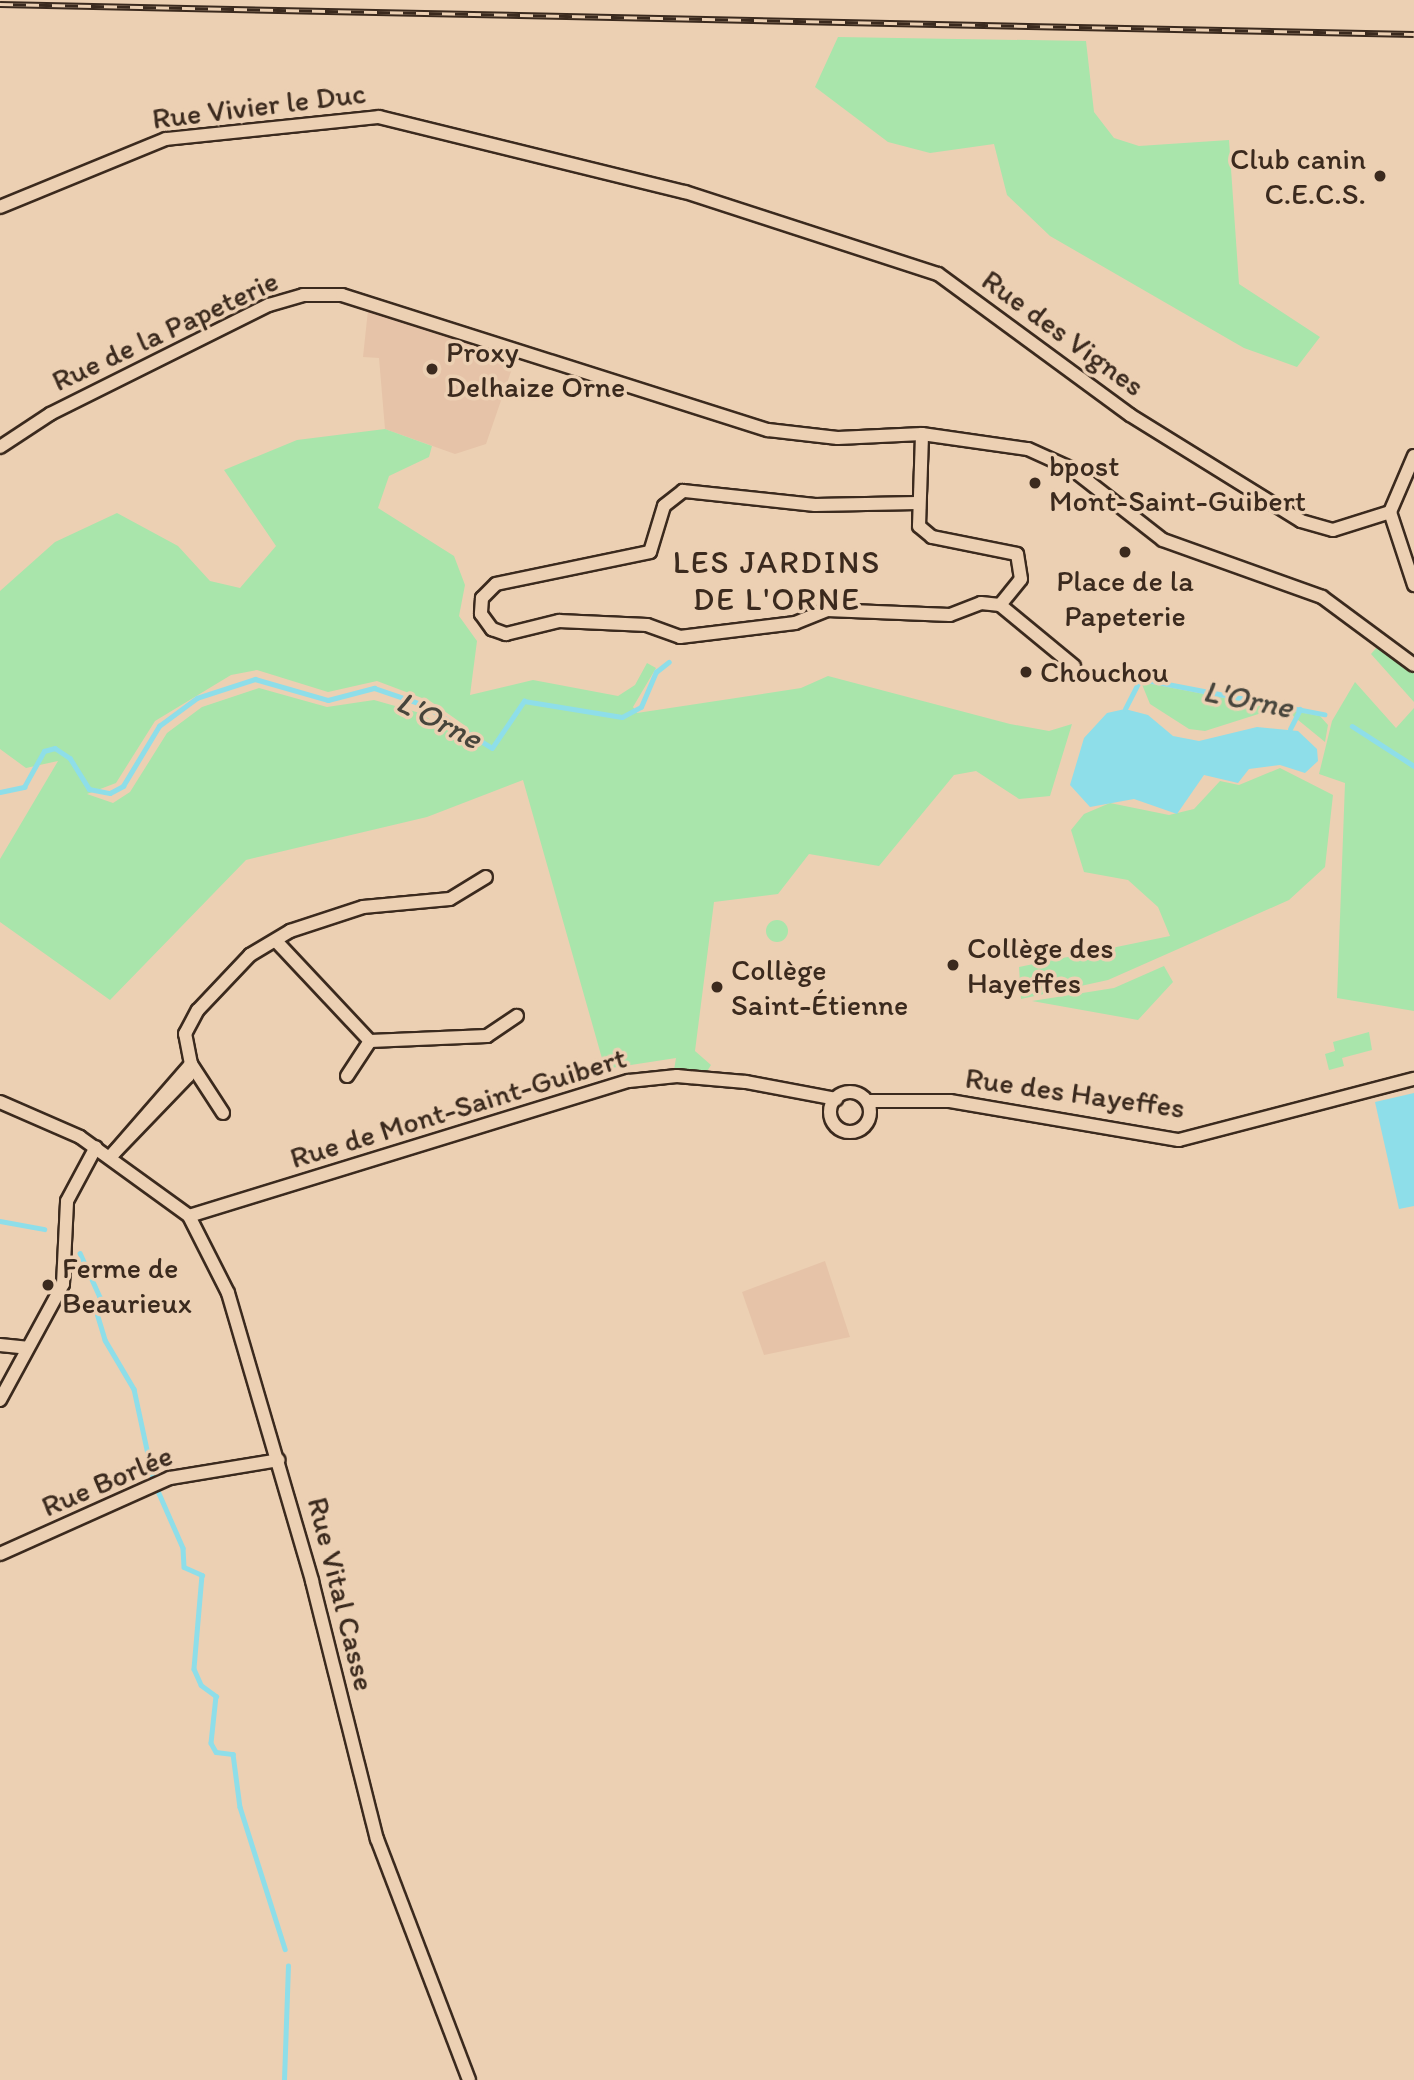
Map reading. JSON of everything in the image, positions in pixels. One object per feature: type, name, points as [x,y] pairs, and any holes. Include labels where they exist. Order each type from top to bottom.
[{"type":"street","name":"Rue Vivier le Duc","points":[[0,207],[166,139],[370,117],[614,174]]},
{"type":"street","name":"Rue des Vignes","points":[[614,174],[938,274],[1130,415],[1310,525],[1338,530],[1390,512]]},
{"type":"street","name":"Rue de la Papeterie","points":[[0,447],[57,411],[293,297],[354,298],[768,430],[838,438],[922,434],[1013,446],[1055,460],[1163,540],[1322,597],[1414,665]]},
{"type":"street","points":[[922,434],[918,524],[926,535],[1009,549],[1019,556],[1020,579],[1000,605]]},
{"type":"street","points":[[1414,456],[1390,512],[1414,585]]},
{"type":"street","points":[[917,503],[815,505],[683,491],[664,506],[650,552],[496,584],[482,598],[481,614],[501,633],[559,621],[647,625],[680,636],[794,623],[827,610],[950,615],[981,603],[1000,605],[1074,666]]},
{"type":"street","points":[[223,1113],[191,1064],[185,1034],[198,1010],[250,955],[290,930],[363,907],[450,899],[486,877]]},
{"type":"street","points":[[276,941],[370,1041],[479,1038],[517,1016]]},
{"type":"street","points":[[347,1076],[370,1041]]},
{"type":"street","points":[[111,1156],[188,1076],[191,1064]]},
{"type":"street","name":"Rue de Mont-Saint-Guibert","points":[[189,1216],[629,1081],[677,1076],[746,1082],[807,1092]]},
{"type":"street","name":"Rue des Hayeffes","points":[[869,1107],[891,1100],[982,1106],[1179,1140],[1414,1080]]},
{"type":"street","points":[[853,1091],[869,1107],[851,1131],[840,1129],[831,1114],[807,1092],[836,1099],[853,1091]]},
{"type":"street","points":[[831,1114],[836,1099]]},
{"type":"street","name":"Rue Vital Casse","points":[[0,1102],[111,1156],[189,1216],[236,1311],[279,1460],[377,1839],[469,2080]]},
{"type":"street","points":[[0,1400],[63,1284],[67,1201],[96,1147]]},
{"type":"street","points":[[0,1345],[27,1348]]},
{"type":"street","name":"Rue Borlée","points":[[0,1554],[170,1478],[279,1460]]},
{"type":"shaded area","points":[[368,310],[516,357],[486,444],[455,454],[385,429],[379,358],[363,357]]},
{"type":"shaded area","points":[[825,1261],[850,1337],[764,1355],[742,1292]]},
{"type":"green space","points":[[838,37],[1086,41],[1094,112],[1114,138],[1139,146],[1229,140],[1239,284],[1320,337],[1297,367],[1244,348],[1050,236],[1007,195],[994,144],[930,153],[888,142],[815,87]]},
{"type":"green space","points":[[385,429],[432,446],[429,457],[389,476],[378,508],[454,556],[465,585],[459,616],[477,641],[470,695],[533,680],[618,696],[635,685],[647,663],[656,668],[633,707],[637,713],[801,688],[828,676],[1010,724],[1049,731],[1072,724],[1050,796],[1019,799],[976,771],[954,775],[879,866],[809,854],[778,894],[714,902],[695,1051],[711,1065],[706,1073],[674,1070],[676,1058],[605,1069],[523,780],[427,817],[246,860],[110,1000],[0,922],[0,859],[58,761],[26,768],[0,749],[0,591],[55,542],[117,513],[178,546],[210,581],[240,588],[276,546],[224,470],[297,440]],"holes":[[[257,670],[328,692],[377,681],[430,701],[467,727],[472,746],[420,713],[374,700],[327,707],[259,688],[202,707],[167,733],[130,792],[113,803],[87,794],[116,783],[155,721],[231,675]]]},
{"type":"green space","points":[[1378,646],[1414,673],[1414,702],[1371,654]]},
{"type":"green space","points":[[1141,682],[1320,716],[1328,725],[1325,742],[1292,715],[1271,710],[1205,731],[1189,729],[1150,704]]},
{"type":"green space","points":[[1355,682],[1396,728],[1414,708],[1414,1011],[1337,998],[1345,783],[1319,774],[1332,721]]},
{"type":"green space","points":[[1280,768],[1333,795],[1325,867],[1289,900],[1108,980],[1021,999],[1019,967],[1170,936],[1158,907],[1128,880],[1084,872],[1071,830],[1084,814],[1110,803],[1169,815],[1194,809],[1220,781],[1239,785]]},
{"type":"green space","points":[[777,920],[785,923],[788,931],[785,939],[777,942],[769,939],[766,931],[769,923]]},
{"type":"green space","points":[[1164,966],[1173,982],[1138,1020],[1032,1001],[1114,988]]},
{"type":"green space","points":[[1369,1032],[1372,1050],[1342,1058],[1344,1066],[1329,1070],[1325,1054],[1335,1051],[1333,1042]]},
{"type":"water","points":[[1125,709],[1148,715],[1173,736],[1199,741],[1257,727],[1298,731],[1317,749],[1318,761],[1305,773],[1280,765],[1249,769],[1238,783],[1204,775],[1177,814],[1134,799],[1090,807],[1070,785],[1084,738],[1107,713]]},
{"type":"water","points":[[1414,1093],[1414,1206],[1399,1209],[1375,1102]]},
{"type":"waterway","name":"L'Orne","points":[[0,792],[24,787],[44,751],[55,748],[70,758],[89,789],[110,793],[123,786],[159,726],[197,698],[255,679],[328,700],[374,688],[424,705],[492,748],[524,701],[622,717],[641,707],[656,672],[669,662]]},
{"type":"waterway","name":"L'Orne","points":[[1131,677],[1324,714]]},
{"type":"waterway","points":[[1125,709],[1140,679]]},
{"type":"waterway","points":[[1290,729],[1300,709]]},
{"type":"waterway","name":"L'Orne","points":[[1352,726],[1414,766]]},
{"type":"waterway","points":[[0,1221],[44,1229]]},
{"type":"waterway","points":[[80,1253],[100,1297],[96,1310],[105,1340],[134,1389],[153,1478]]},
{"type":"waterway","points":[[158,1491],[183,1548],[184,1567],[202,1575],[194,1669],[201,1685],[216,1696],[211,1743],[216,1752],[233,1754],[240,1807],[285,1949]]},
{"type":"waterway","points":[[284,2080],[288,1966]]},
{"type":"railway","points":[[0,4],[1414,34]]},
{"type":"place","name":"Club canin C.E.C.S.","points":[[1380,176]]},
{"type":"place","name":"Proxy Delhaize Orne","points":[[432,369]]},
{"type":"place","name":"bpost Mont-Saint-Guibert","points":[[1035,483]]},
{"type":"place","name":"Place de la Papeterie","points":[[1125,552]]},
{"type":"place","name":"Chouchou","points":[[1026,672]]},
{"type":"place","name":"Collège des Hayeffes","points":[[953,965]]},
{"type":"place","name":"Collège Saint-Étienne","points":[[717,987]]},
{"type":"place","name":"Ferme de Beaurieux","points":[[48,1285]]},
{"type":"district","name":"LES JARDINS DE L'ORNE","points":[[777,582]]}]
